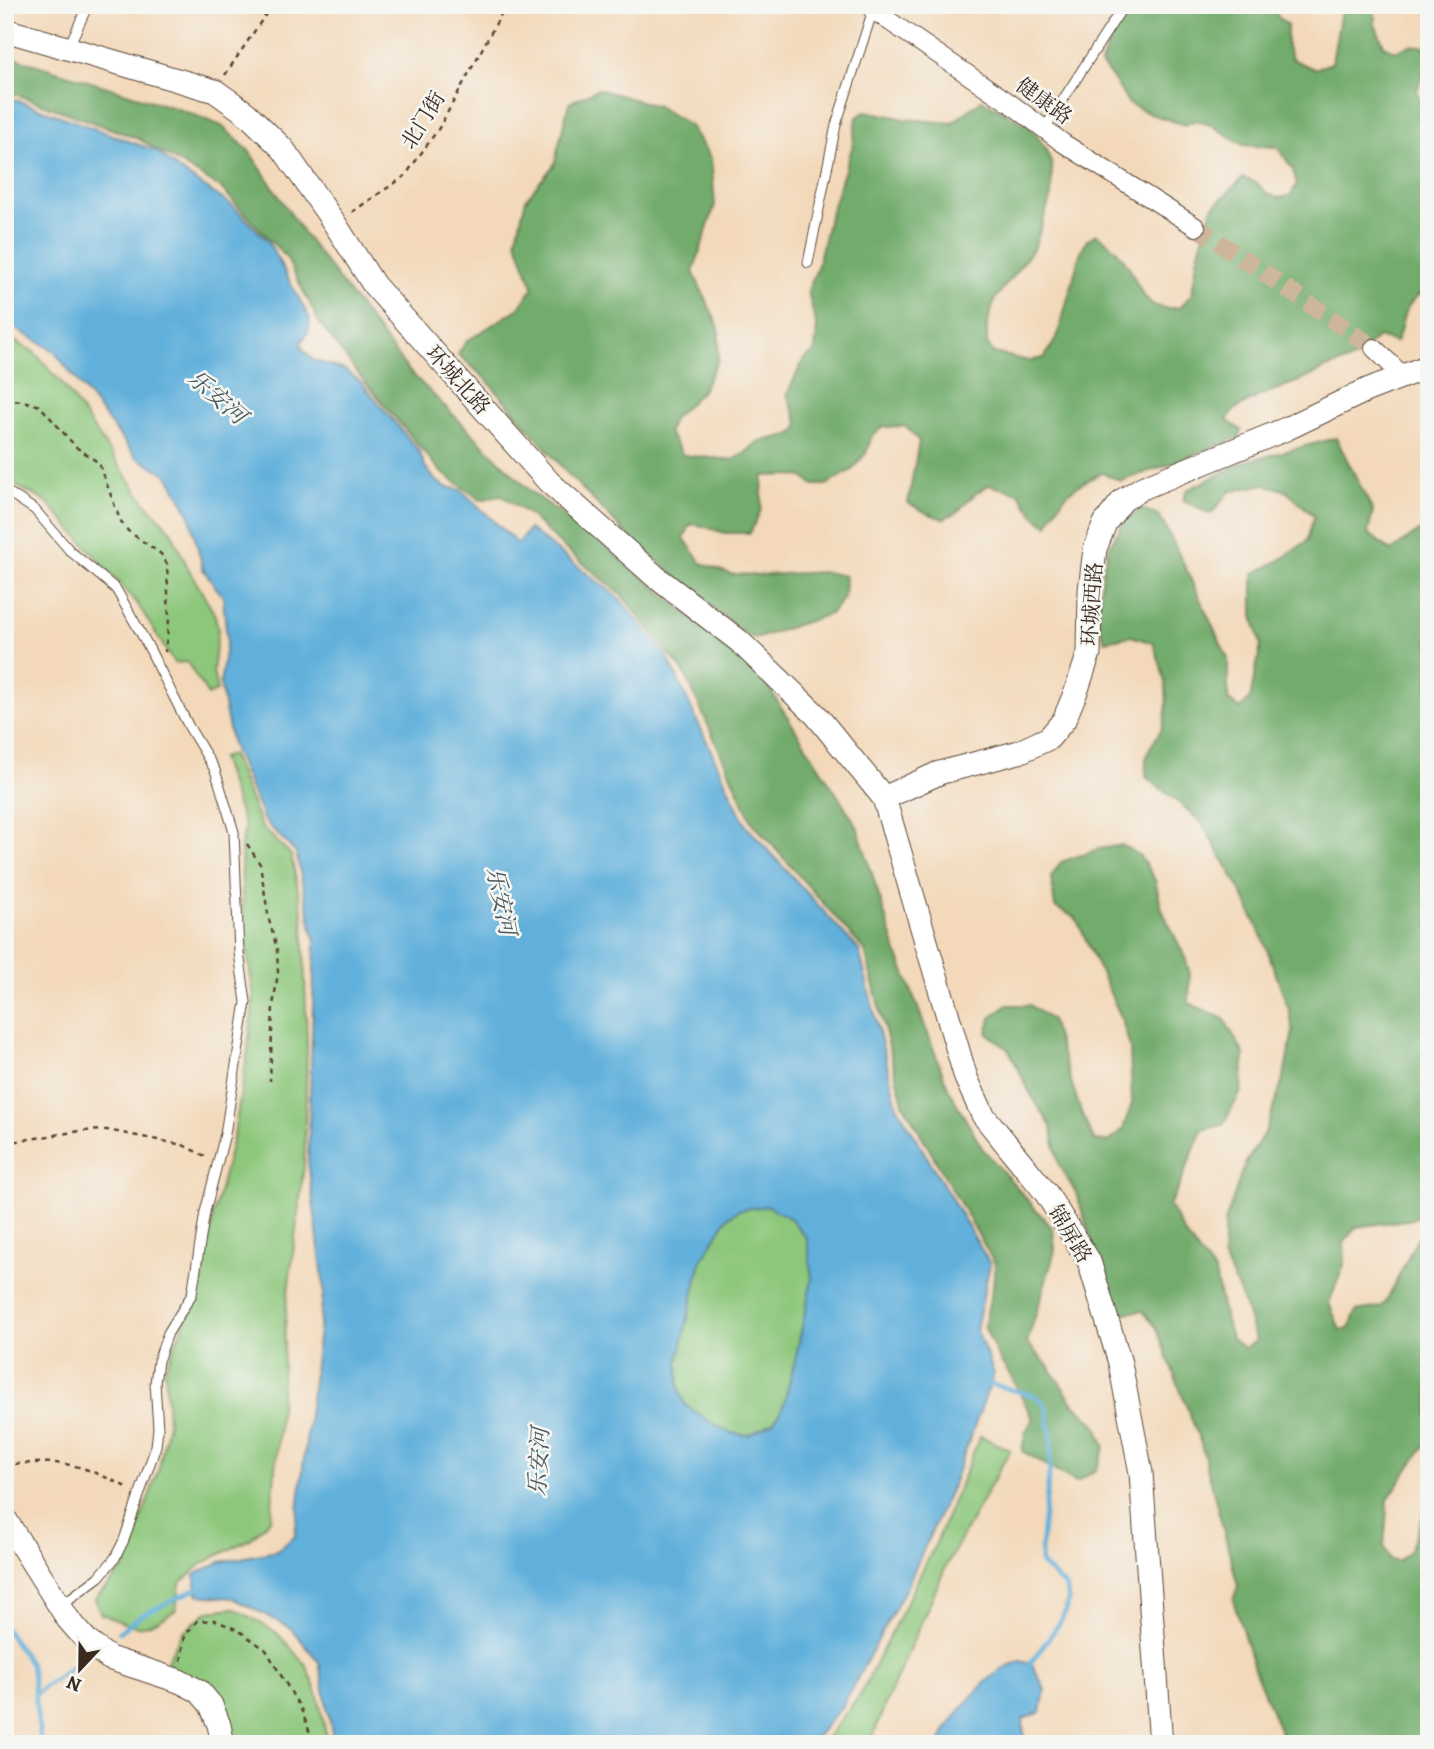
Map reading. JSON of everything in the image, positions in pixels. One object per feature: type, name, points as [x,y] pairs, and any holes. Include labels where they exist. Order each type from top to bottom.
[{"type":"street","name":"健康路","points":[[872,8],[1063,143],[1196,227]]},
{"type":"street","name":"环城北路","points":[[5,30],[215,91],[246,113],[283,149],[373,285],[549,482],[656,578],[739,641],[816,715],[884,797]]},
{"type":"street","points":[[1374,348],[1404,376]]},
{"type":"street","name":"环城西路","points":[[884,797],[939,773],[1019,752],[1049,738],[1064,720],[1090,653],[1090,590],[1096,549],[1105,523],[1123,500],[1142,488],[1286,429],[1367,390],[1429,366]]},
{"type":"street","name":"锦屏路","points":[[884,797],[966,1078],[983,1115],[1046,1193],[1089,1261],[1120,1363],[1141,1473],[1161,1744]]},
{"type":"street","points":[[5,1519],[68,1619],[88,1642],[109,1658],[179,1681],[199,1691],[211,1705],[223,1744]]},
{"type":"lane","points":[[68,48],[88,5]]},
{"type":"lane","points":[[1044,129],[1124,5]]},
{"type":"lane","points":[[808,263],[836,125],[872,8]]},
{"type":"lane","points":[[5,490],[35,510],[70,551],[116,589],[189,727],[215,770],[234,832],[239,953],[246,1002],[225,1134],[205,1212],[192,1294],[168,1333],[158,1361],[155,1384],[158,1428],[156,1446],[124,1540],[115,1558],[99,1577],[60,1606]]},
{"type":"path","points":[[215,91],[272,5]]},
{"type":"path","name":"北门街","points":[[335,224],[405,176],[439,128],[506,5]]},
{"type":"path","points":[[5,400],[40,405],[76,447],[99,463],[120,520],[128,531],[161,554],[167,564],[169,620],[161,672]]},
{"type":"path","points":[[234,832],[249,845],[260,864],[269,920],[277,949],[278,973],[273,1006],[270,1081]]},
{"type":"path","points":[[5,1143],[80,1131],[107,1130],[183,1145],[218,1162]]},
{"type":"path","points":[[5,1464],[57,1463],[77,1467],[112,1480],[140,1495]]},
{"type":"path","points":[[179,1666],[186,1636],[197,1621],[214,1620],[238,1630],[266,1650],[301,1709],[314,1744]]},
{"type":"green space","points":[[1130,5],[1276,5],[1277,16],[1287,25],[1287,47],[1292,59],[1314,69],[1332,63],[1342,5],[1375,5],[1375,24],[1384,46],[1395,51],[1411,45],[1426,47],[1429,51],[1417,91],[1429,129],[1429,287],[1415,298],[1407,309],[1396,342],[1378,337],[1351,360],[1259,396],[1235,409],[1227,420],[1241,430],[1240,437],[1121,481],[1102,473],[1069,492],[1058,505],[1048,525],[1035,516],[1019,493],[989,485],[976,493],[957,512],[943,519],[908,503],[919,441],[906,426],[883,427],[872,435],[866,453],[852,470],[826,485],[814,485],[803,477],[791,475],[763,476],[761,510],[750,533],[725,533],[696,524],[690,525],[684,538],[701,563],[730,574],[825,572],[845,576],[844,598],[830,614],[755,639],[740,630],[632,540],[568,474],[487,380],[458,354],[467,341],[519,308],[533,287],[516,240],[526,199],[554,165],[569,103],[598,89],[657,106],[690,126],[711,158],[715,205],[693,272],[719,328],[718,360],[702,391],[674,418],[668,432],[683,455],[732,460],[758,442],[793,434],[799,425],[787,394],[804,359],[815,352],[817,329],[808,291],[852,148],[857,117],[866,111],[905,119],[952,123],[982,100],[1029,126],[1045,147],[1052,165],[1051,196],[1034,248],[995,299],[987,325],[987,344],[994,353],[1029,361],[1044,358],[1057,338],[1080,254],[1086,241],[1096,234],[1111,245],[1123,259],[1150,302],[1161,308],[1181,307],[1192,293],[1198,255],[1212,208],[1243,178],[1257,183],[1268,194],[1279,198],[1291,195],[1297,184],[1293,170],[1278,147],[1243,145],[1211,125],[1195,120],[1185,125],[1129,104],[1101,64],[1106,49]]},
{"type":"green space","points":[[5,55],[187,112],[222,126],[249,151],[304,234],[408,370],[530,491],[602,543],[760,674],[857,826],[895,947],[949,1090],[982,1148],[1053,1229],[1055,1251],[1027,1343],[1050,1368],[1073,1403],[1097,1426],[1105,1448],[1096,1470],[1076,1482],[1022,1451],[1025,1433],[1033,1419],[984,1326],[995,1264],[903,1103],[865,951],[752,822],[684,672],[621,594],[563,547],[531,516],[501,495],[481,500],[441,472],[355,370],[319,322],[286,257],[221,188],[139,139],[5,92]]},
{"type":"green space","points":[[5,336],[34,352],[62,383],[144,501],[171,531],[215,615],[218,630],[213,671],[217,691],[208,695],[187,662],[174,663],[137,603],[47,502],[5,480]]},
{"type":"green space","points":[[1336,438],[1373,511],[1368,533],[1391,551],[1429,524],[1429,1207],[1413,1219],[1356,1227],[1344,1243],[1345,1262],[1329,1303],[1340,1330],[1349,1329],[1356,1311],[1381,1307],[1418,1237],[1429,1228],[1429,1439],[1388,1499],[1384,1546],[1391,1560],[1398,1562],[1410,1550],[1429,1500],[1429,1744],[1285,1744],[1254,1669],[1233,1600],[1238,1586],[1201,1444],[1156,1327],[1143,1311],[1116,1314],[1076,1193],[1059,1165],[1051,1126],[1031,1095],[1009,1050],[987,1033],[991,1018],[1007,1005],[1030,1005],[1051,1020],[1081,1112],[1094,1140],[1109,1142],[1123,1129],[1132,1103],[1130,1047],[1121,1017],[1076,918],[1055,907],[1051,877],[1061,862],[1099,849],[1122,845],[1140,856],[1155,880],[1162,910],[1185,957],[1190,974],[1189,1003],[1224,1019],[1244,1054],[1241,1092],[1223,1125],[1202,1130],[1169,1205],[1186,1236],[1215,1273],[1231,1338],[1244,1348],[1256,1341],[1242,1298],[1223,1256],[1225,1222],[1245,1164],[1266,1130],[1284,1076],[1293,1031],[1289,1010],[1263,939],[1241,891],[1202,823],[1146,777],[1147,755],[1162,729],[1167,704],[1163,673],[1153,643],[1131,636],[1105,641],[1097,619],[1103,568],[1109,547],[1125,520],[1142,509],[1159,515],[1228,659],[1228,699],[1240,709],[1250,699],[1261,645],[1253,616],[1253,574],[1280,560],[1307,541],[1314,516],[1286,491],[1264,484],[1229,492],[1211,514],[1183,500],[1187,490],[1244,462]]},
{"type":"green space","points":[[232,755],[261,826],[291,855],[303,916],[307,1046],[304,1167],[287,1300],[271,1518],[252,1538],[203,1563],[180,1583],[176,1610],[154,1622],[139,1626],[101,1614],[95,1599],[124,1568],[159,1468],[168,1422],[165,1369],[199,1294],[214,1213],[234,1134],[254,996],[243,928],[241,844],[245,828],[221,758]]},
{"type":"green space","points":[[731,1183],[967,1243],[672,1529],[661,1363]]},
{"type":"green space","points":[[980,1436],[1010,1450],[945,1568],[870,1744],[822,1744],[860,1695],[936,1543]]},
{"type":"green space","points":[[234,1608],[276,1632],[307,1666],[318,1696],[328,1744],[227,1744],[167,1661],[182,1633],[208,1611]]},
{"type":"water","name":"乐安河","points":[[5,96],[156,151],[233,206],[268,241],[310,319],[309,330],[301,343],[303,350],[313,360],[345,370],[360,381],[419,451],[435,480],[446,487],[461,490],[518,544],[529,529],[619,598],[668,658],[746,826],[859,950],[897,1106],[990,1264],[976,1329],[994,1373],[954,1481],[908,1584],[843,1705],[810,1744],[334,1744],[319,1662],[291,1628],[233,1598],[198,1595],[194,1575],[220,1562],[277,1551],[295,1536],[324,1286],[308,1162],[315,942],[296,853],[264,820],[232,745],[220,684],[227,640],[223,597],[203,569],[189,513],[168,475],[136,457],[53,350],[5,323]],"holes":[[[768,1206],[791,1219],[807,1239],[812,1279],[783,1407],[773,1423],[749,1435],[730,1433],[685,1405],[679,1389],[678,1362],[701,1261],[727,1218],[739,1210]]]},
{"type":"water","points":[[1020,1661],[1032,1664],[1045,1690],[1041,1712],[1023,1719],[1024,1744],[940,1744],[956,1715],[974,1694],[992,1676]]},
{"type":"waterway","points":[[987,1383],[1035,1396],[1046,1405],[1050,1429],[1051,1458],[1041,1564],[1065,1586],[1069,1601],[1061,1621],[1027,1668]]},
{"type":"waterway","points":[[119,1632],[140,1616],[200,1587]]},
{"type":"waterway","points":[[5,1628],[31,1665],[41,1744]]},
{"type":"waterway","points":[[35,1694],[81,1660]]},
{"type":"tunnel","points":[[1196,227],[1374,348]]}]
